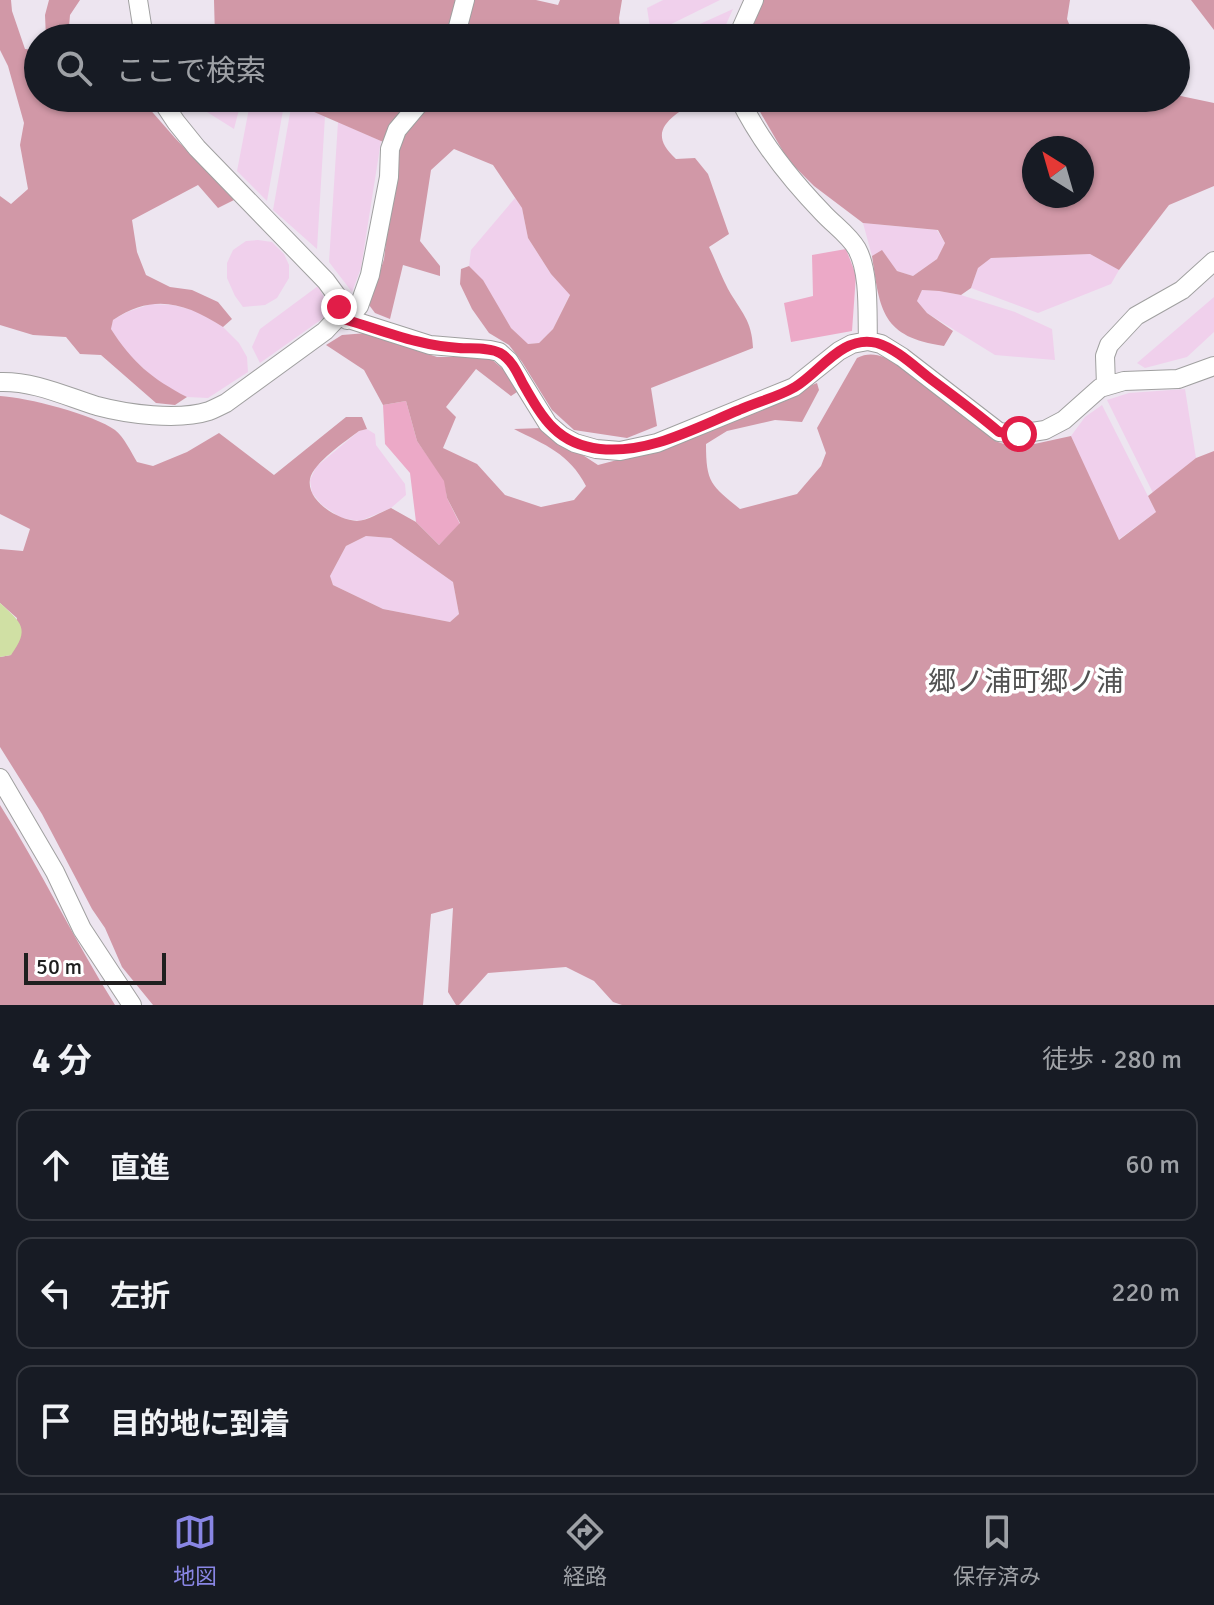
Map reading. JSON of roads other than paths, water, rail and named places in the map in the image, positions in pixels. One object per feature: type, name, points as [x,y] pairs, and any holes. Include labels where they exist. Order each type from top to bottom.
[{"type":"street","points":[[138,0],[142,24]]},
{"type":"street","points":[[459,24],[465,0]]},
{"type":"street","points":[[743,24],[754,0]]},
{"type":"street","points":[[169,112],[197,148],[326,281],[337,296],[343,318]]},
{"type":"street","points":[[0,382],[33,385],[100,406],[139,413],[191,415],[226,403],[359,306],[370,275],[389,177],[390,149],[397,130],[412,112]]},
{"type":"street","points":[[747,112],[776,160],[856,249],[865,286],[868,341]]},
{"type":"street","points":[[1106,386],[1105,356],[1109,345],[1136,316],[1182,290],[1214,261]]},
{"type":"street","points":[[343,318],[430,345],[499,352],[518,373],[548,424],[562,436],[596,449],[620,451],[657,443],[794,387],[839,351],[868,341],[881,344],[902,357],[999,432],[1019,434],[1045,430],[1064,420],[1100,388],[1124,381],[1178,379],[1214,366]]},
{"type":"street","points":[[0,778],[55,872],[82,929],[132,1005]]},
{"type":"district","name":"郷ノ浦町郷ノ浦","points":[[1026,682]]}]
